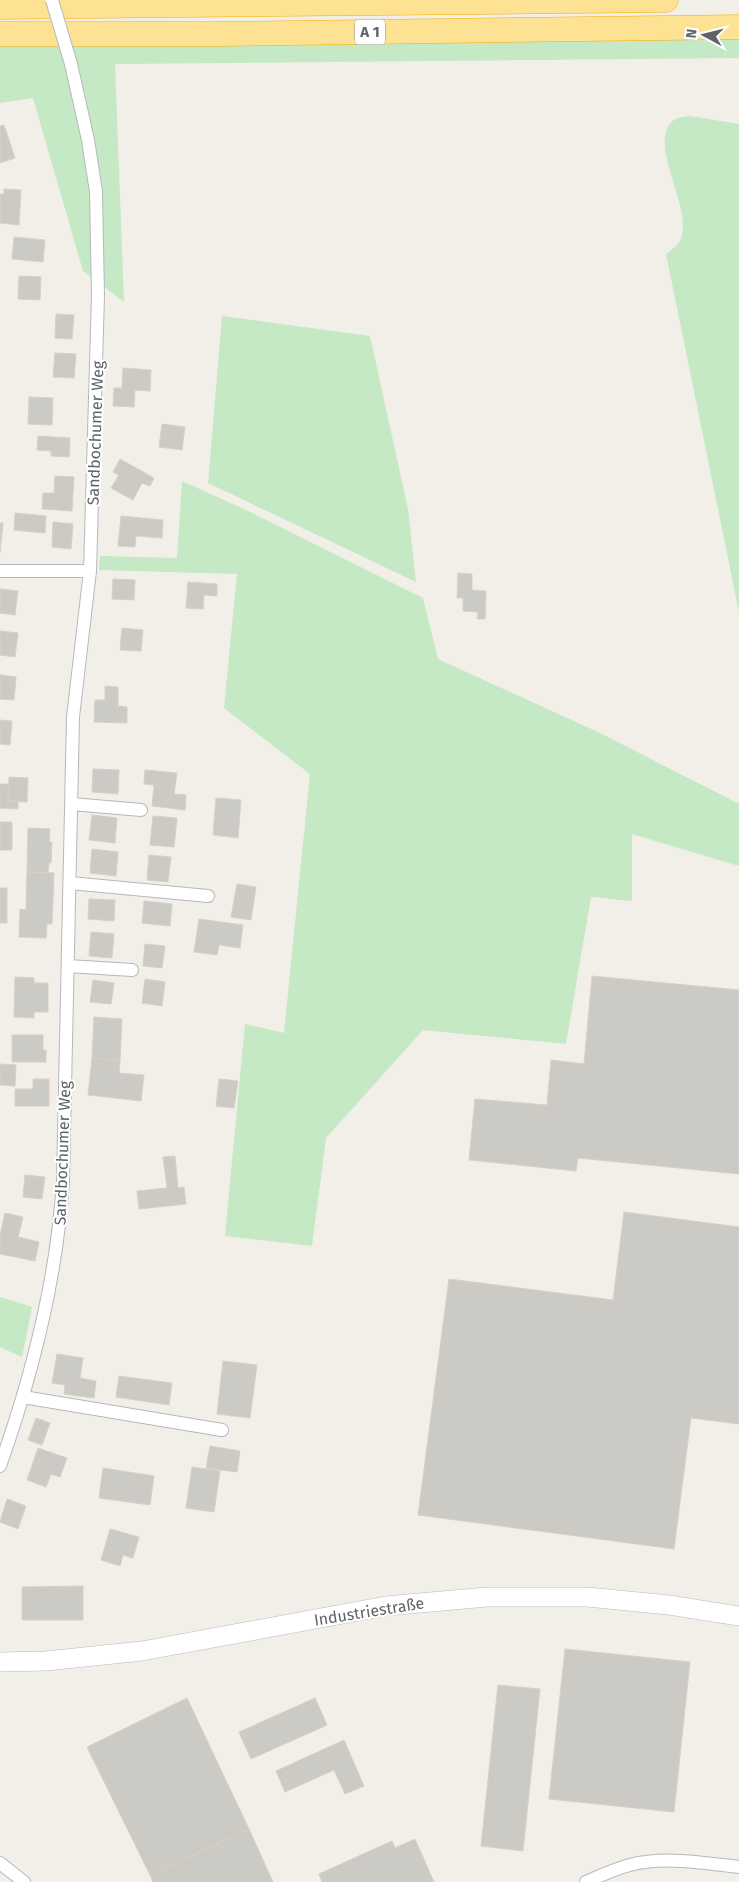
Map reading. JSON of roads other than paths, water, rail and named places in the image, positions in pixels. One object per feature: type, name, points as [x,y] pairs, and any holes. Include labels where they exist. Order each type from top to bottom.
[{"type":"highway","points":[[46,0],[61,3]]},
{"type":"highway","name":"A 1","points":[[0,7],[61,3],[382,4],[666,0]]},
{"type":"highway","name":"A 1","points":[[0,34],[220,34],[739,27]]},
{"type":"street","name":"Sandbochumer Weg","points":[[0,1466],[23,1398],[39,1330],[61,1218],[64,1165],[73,717],[90,571],[98,295],[96,192],[88,140],[71,64],[61,3]]},
{"type":"street","points":[[0,571],[90,571]]},
{"type":"street","points":[[72,804],[141,810]]},
{"type":"street","points":[[70,883],[208,896]]},
{"type":"street","points":[[68,966],[132,970]]},
{"type":"street","points":[[23,1398],[222,1430]]},
{"type":"street","name":"Industriestraße","points":[[0,1662],[46,1661],[142,1651],[386,1606],[487,1597],[587,1597],[669,1605],[739,1616]]},
{"type":"street","points":[[586,1882],[631,1865],[659,1861],[684,1861],[739,1867]]},
{"type":"street","points":[[0,1863],[24,1882]]}]
